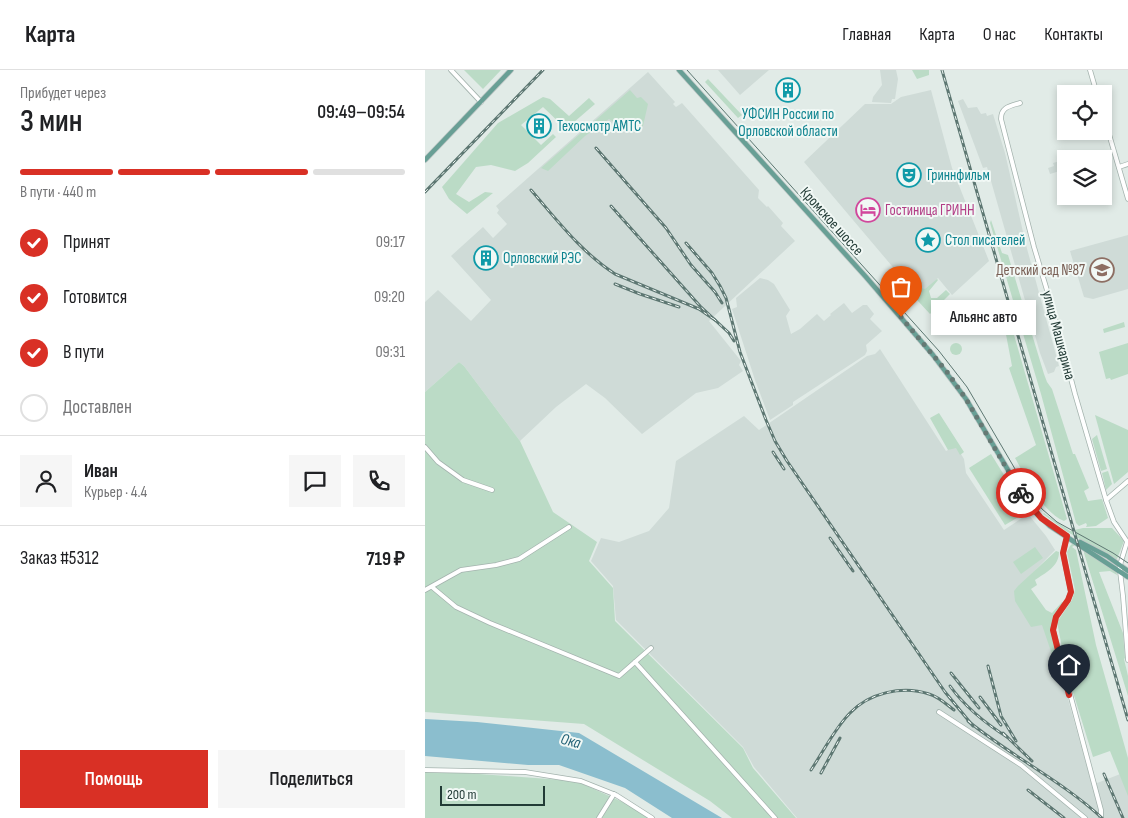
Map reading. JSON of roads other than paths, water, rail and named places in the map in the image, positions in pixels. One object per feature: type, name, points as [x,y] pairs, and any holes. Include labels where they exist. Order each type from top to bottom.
[{"type":"main road","points":[[425,160],[511,70]]},
{"type":"main road","name":"Кромское шоссе","points":[[679,70],[875,287],[933,355],[966,399],[1020,491],[1034,511],[1050,526],[1067,536]]},
{"type":"main road","points":[[1067,536],[1090,547],[1128,570]]},
{"type":"main road","points":[[1067,536],[1128,577]]},
{"type":"street","points":[[451,70],[481,102]]},
{"type":"street","points":[[1090,70],[1094,85]]},
{"type":"street","name":"улица Машкарина","points":[[1019,103],[1004,109],[1001,113],[1001,119],[1033,248],[1052,307],[1106,500],[1114,522],[1127,542]]},
{"type":"street","points":[[1111,140],[1128,199]]},
{"type":"street","points":[[1119,167],[1128,164]]},
{"type":"street","points":[[425,447],[438,462],[463,480],[492,490]]},
{"type":"street","points":[[1106,500],[1128,481]]},
{"type":"street","points":[[425,590],[461,570],[496,565],[519,558],[569,527]]},
{"type":"street","points":[[1067,536],[1063,553],[1071,592],[1068,600],[1056,617],[1053,630],[1101,810],[1101,818]]},
{"type":"street","points":[[1127,542],[1120,571],[1128,656]]},
{"type":"street","points":[[432,587],[456,608],[619,676],[651,648]]},
{"type":"street","points":[[1123,596],[1128,602]]},
{"type":"street","points":[[635,662],[775,818]]},
{"type":"street","points":[[939,712],[1021,765],[1085,818]]},
{"type":"street","points":[[425,770],[525,772],[581,781],[614,794],[652,818]]},
{"type":"street","points":[[599,818],[614,794]]},
{"type":"water","name":"Ока","points":[[425,719],[477,722],[579,733],[722,818],[672,818],[625,788],[559,765],[528,765],[425,756]]},
{"type":"tram line","points":[[687,70],[939,351],[967,387],[1025,486],[1042,509],[1057,522],[1128,563]]},
{"type":"railway","points":[[425,192],[543,70]]},
{"type":"railway","points":[[942,70],[1128,720]]},
{"type":"railway","points":[[596,148],[666,228],[691,265],[715,292],[722,303]]},
{"type":"railway","points":[[531,190],[580,246],[615,274],[699,309],[715,320]]},
{"type":"railway","points":[[611,206],[700,306],[729,333],[734,341]]},
{"type":"railway","points":[[686,243],[712,273],[726,298],[740,352],[775,441],[945,692],[973,726]]},
{"type":"railway","points":[[615,284],[679,307]]},
{"type":"railway","points":[[773,452],[784,469]]},
{"type":"railway","points":[[830,538],[853,571]]},
{"type":"railway","points":[[988,666],[1001,716],[1016,741]]},
{"type":"railway","points":[[951,673],[979,708]]},
{"type":"railway","points":[[950,686],[976,714],[1007,737]]},
{"type":"railway","points":[[811,770],[834,733],[850,713],[867,700],[876,696],[897,691],[919,691],[936,697],[954,710]]},
{"type":"railway","points":[[980,697],[1001,725]]},
{"type":"railway","points":[[968,721],[1001,746],[1070,792],[1102,818]]},
{"type":"railway","points":[[1003,733],[1032,761]]},
{"type":"railway","points":[[821,773],[840,738]]},
{"type":"railway","points":[[1104,774],[1123,818]]},
{"type":"railway","points":[[1028,790],[1064,818]]},
{"type":"place","name":"УФСИН России по Орловской области","points":[[788,90]]},
{"type":"place","name":"Техосмотр АМТС","points":[[539,126]]},
{"type":"place","name":"Гриннфильм","points":[[909,175]]},
{"type":"place","name":"Гостиница ГРИНН","points":[[868,210]]},
{"type":"place","name":"Стол писателей","points":[[928,240]]},
{"type":"place","name":"Орловский РЭС","points":[[486,258]]},
{"type":"place","name":"Детский сад №87","points":[[1102,270]]},
{"type":"place","name":"Альянс авто","points":[[901,317]]}]
